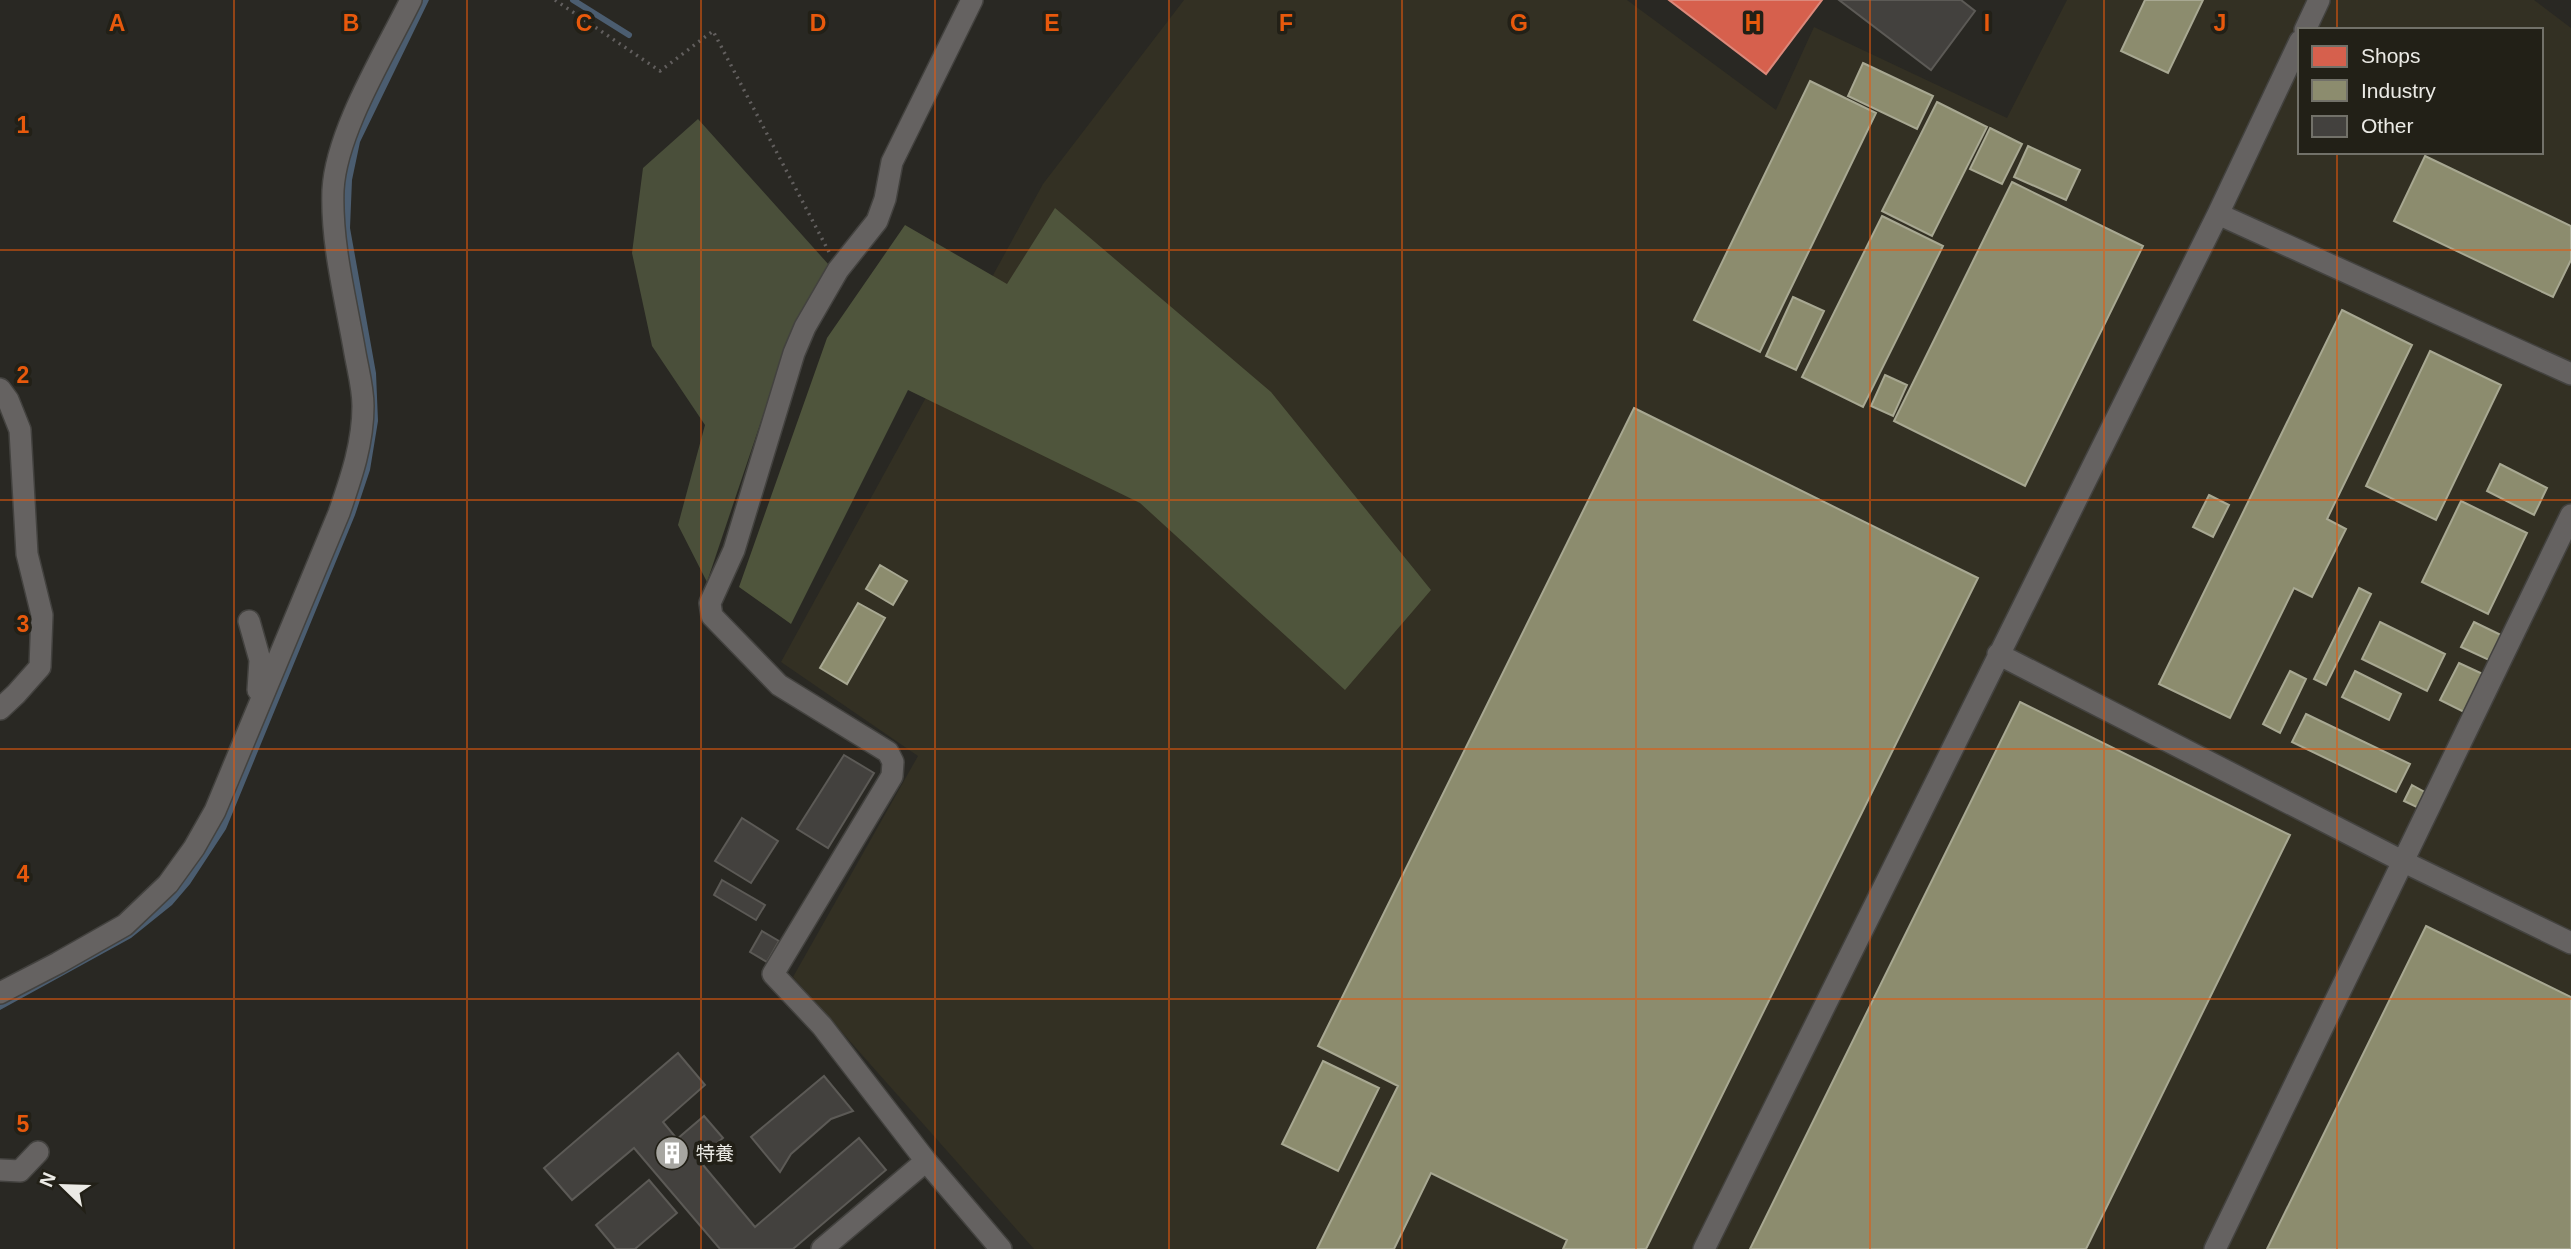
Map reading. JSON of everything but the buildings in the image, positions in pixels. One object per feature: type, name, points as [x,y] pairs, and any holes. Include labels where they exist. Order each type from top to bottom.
[{"type":"street","points":[[0,993],[58,964],[125,925],[168,884],[194,848],[215,811],[339,513],[356,464],[362,434],[363,402],[335,237],[333,191],[336,165],[344,139],[411,0]]},
{"type":"street","points":[[972,0],[892,162],[885,199],[877,221],[838,270],[794,353],[734,550],[710,603],[712,616],[779,685],[888,752],[893,762],[892,776],[773,974],[821,1026],[926,1161],[1001,1249]]},
{"type":"street","points":[[2306,28],[2319,0]]},
{"type":"street","points":[[1704,1249],[2218,214],[2298,45]]},
{"type":"street","points":[[2218,214],[2571,374]]},
{"type":"street","points":[[0,389],[8,400],[20,430],[27,554],[43,615],[40,667],[0,709]]},
{"type":"street","points":[[2215,1249],[2571,515]]},
{"type":"street","points":[[249,621],[260,660],[257,706]]},
{"type":"street","points":[[1998,654],[2402,861],[2571,943]]},
{"type":"street","points":[[0,1170],[20,1171],[38,1152]]},
{"type":"street","points":[[822,1249],[926,1161]]},
{"type":"path","points":[[555,0],[660,71],[713,31],[838,270]]},
{"type":"shaded area","points":[[1184,0],[1627,0],[1776,110],[1814,27],[2007,118],[2067,0],[2534,0],[2571,28],[2571,1249],[1034,1249],[793,977],[918,756],[781,662],[1043,184]]},
{"type":"green space","points":[[698,119],[829,265],[785,350],[707,582],[678,525],[705,425],[652,346],[632,253],[643,168]]},
{"type":"green space","points":[[1055,208],[1271,392],[1431,590],[1345,690],[1140,503],[908,390],[791,624],[739,587],[827,338],[905,225],[1007,284]]},
{"type":"water","points":[[418,0],[429,0],[360,142],[352,180],[350,228],[376,373],[378,421],[370,470],[355,515],[226,829],[190,884],[172,905],[131,938],[0,1010],[0,998],[164,898],[360,468],[339,228],[350,138]]},
{"type":"waterway","points":[[573,0],[629,35]]},
{"type":"place","name":"特養","points":[[672,1153]]}]
